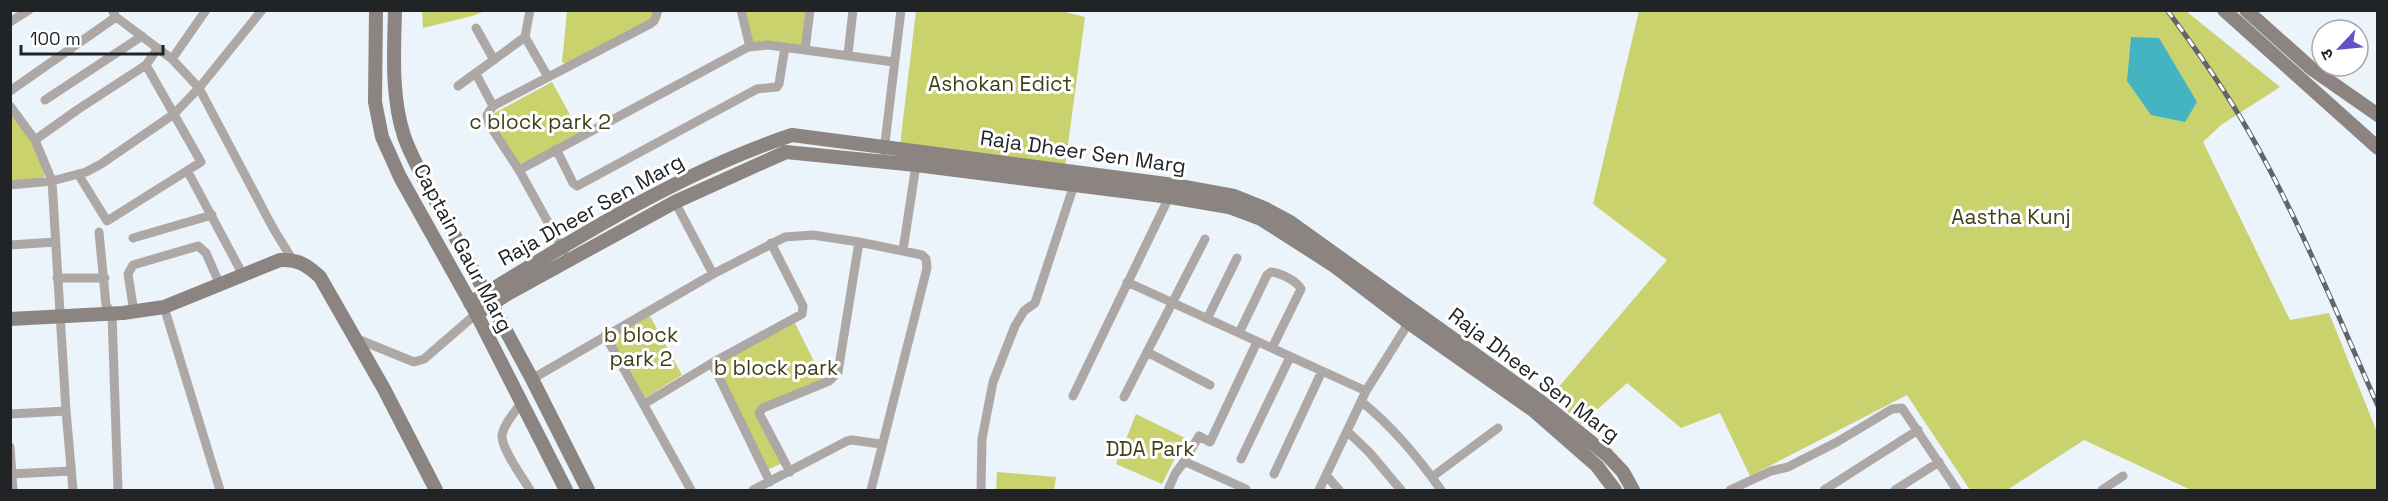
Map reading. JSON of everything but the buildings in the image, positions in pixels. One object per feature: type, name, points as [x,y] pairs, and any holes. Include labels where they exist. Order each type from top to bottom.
[{"type":"street","points":[[10,22],[28,10]]},
{"type":"street","points":[[172,59],[206,10]]},
{"type":"street","points":[[10,185],[78,174],[101,164],[174,114],[199,88],[262,10]]},
{"type":"street","name":"Captain Gaur Marg","points":[[376,10],[375,102],[382,137],[400,177],[473,309],[566,490]]},
{"type":"street","name":"Captain Gaur Marg","points":[[394,10],[394,65],[397,102],[404,136],[419,170],[532,379],[588,490]]},
{"type":"street","points":[[530,10],[525,37],[548,77]]},
{"type":"street","points":[[569,261],[519,170],[487,119],[493,106],[650,24],[658,10]]},
{"type":"street","points":[[741,10],[750,47]]},
{"type":"street","points":[[805,50],[810,10]]},
{"type":"street","points":[[848,54],[853,10]]},
{"type":"street","points":[[883,161],[901,10]]},
{"type":"street","points":[[2224,10],[2378,148]]},
{"type":"street","points":[[2246,10],[2312,69],[2378,115]]},
{"type":"street","points":[[10,91],[114,14],[172,59],[199,88],[273,228],[292,259]]},
{"type":"street","points":[[476,28],[494,60]]},
{"type":"street","points":[[45,100],[142,36]]},
{"type":"street","points":[[458,86],[525,37]]},
{"type":"street","points":[[519,170],[750,47],[768,45],[894,62]]},
{"type":"street","points":[[556,149],[573,183],[577,186],[757,89],[777,87],[785,47]]},
{"type":"street","points":[[35,140],[76,110],[146,65],[158,48]]},
{"type":"street","points":[[78,174],[107,221],[201,162],[146,65]]},
{"type":"street","points":[[476,74],[493,106]]},
{"type":"street","points":[[10,106],[35,140],[52,180],[59,317],[73,490]]},
{"type":"street","name":"Raja Dheer Sen Marg","points":[[473,309],[562,248],[664,190],[766,143],[792,135],[1172,191]]},
{"type":"street","name":"Raja Dheer Sen Marg","points":[[489,298],[569,261],[675,202],[786,152],[883,161],[1074,185],[1234,196],[1290,222],[1533,410],[1597,466],[1615,490]]},
{"type":"street","points":[[903,250],[916,165]]},
{"type":"street","points":[[188,172],[243,275]]},
{"type":"street","points":[[981,490],[982,439],[993,382],[1015,326],[1024,311],[1035,303],[1074,185]]},
{"type":"street","points":[[1073,396],[1172,191]]},
{"type":"street","points":[[675,202],[713,274]]},
{"type":"street","points":[[134,238],[212,215]]},
{"type":"street","points":[[99,232],[106,304],[112,314],[118,490]]},
{"type":"street","points":[[532,379],[713,274],[771,243],[794,235],[813,235],[859,242],[922,255],[926,259],[927,268],[870,490]]},
{"type":"street","points":[[1124,397],[1205,239]]},
{"type":"street","points":[[10,245],[55,242]]},
{"type":"street","points":[[790,472],[759,412],[763,408],[830,381],[838,372],[859,242]]},
{"type":"street","points":[[644,404],[712,363],[802,314],[803,306],[771,243]]},
{"type":"street","points":[[134,312],[128,274],[133,265],[198,246],[206,253],[220,285]]},
{"type":"street","points":[[1207,319],[1237,258]]},
{"type":"street","points":[[10,319],[112,314],[164,307],[280,260],[292,259],[305,264],[320,277],[436,490]]},
{"type":"street","points":[[1239,333],[1267,274],[1275,272],[1297,283],[1301,289],[1272,348]]},
{"type":"street","points":[[57,278],[105,278]]},
{"type":"street","points":[[1127,282],[1366,392]]},
{"type":"street","points":[[164,307],[220,490]]},
{"type":"street","points":[[355,338],[414,362],[424,359],[473,309]]},
{"type":"street","points":[[1319,490],[1366,392],[1412,317]]},
{"type":"street","name":"Raja Dheer Sen Marg","points":[[1412,317],[1540,401],[1599,448],[1623,472],[1633,490]]},
{"type":"street","points":[[605,335],[691,490]]},
{"type":"street","points":[[1168,490],[1175,474],[1199,436],[1210,442],[1257,342]]},
{"type":"street","points":[[1148,352],[1210,385]]},
{"type":"street","points":[[1241,459],[1290,357]]},
{"type":"street","points":[[712,363],[770,482]]},
{"type":"street","points":[[1274,474],[1322,371]]},
{"type":"street","points":[[1362,402],[1397,433],[1441,490]]},
{"type":"street","points":[[521,403],[502,436],[504,445],[530,490]]},
{"type":"street","points":[[1730,490],[1771,471],[1788,467],[1837,442],[1892,409],[1902,408],[1957,490]]},
{"type":"street","points":[[10,414],[66,411]]},
{"type":"street","points":[[1432,477],[1498,428]]},
{"type":"street","points":[[1824,490],[1918,430]]},
{"type":"street","points":[[1348,432],[1369,452],[1401,490]]},
{"type":"street","points":[[753,490],[847,441],[881,444]]},
{"type":"street","points":[[10,447],[12,490]]},
{"type":"street","points":[[1895,490],[1939,462]]},
{"type":"street","points":[[1184,463],[1197,466],[1246,489]]},
{"type":"street","points":[[11,474],[71,471]]},
{"type":"street","points":[[1326,475],[1339,490]]},
{"type":"street","points":[[2102,490],[2123,476]]},
{"type":"green space","points":[[422,10],[485,11],[423,28]]},
{"type":"green space","name":"Ashokan Edict","points":[[1058,10],[1085,17],[1065,167],[900,145],[916,11]]},
{"type":"green space","points":[[567,11],[662,11],[660,20],[649,27],[571,67],[562,62]]},
{"type":"green space","points":[[742,11],[808,11],[805,50],[753,46]]},
{"type":"green space","name":"Aastha Kunj","points":[[1639,11],[2186,11],[2280,87],[2221,125],[2203,142],[2290,320],[2329,313],[2377,432],[2377,490],[2191,490],[2084,440],[2007,490],[1970,490],[1907,395],[1750,476],[1720,413],[1681,428],[1627,383],[1581,424],[1551,396],[1667,260],[1593,204]]},
{"type":"green space","name":"c block park 2","points":[[552,82],[581,135],[520,164],[489,116]]},
{"type":"green space","points":[[10,109],[41,156],[45,181],[11,183]]},
{"type":"green space","name":"b block park 2","points":[[650,316],[682,375],[643,399],[610,337]]},
{"type":"green space","name":"b block park","points":[[793,319],[824,382],[760,413],[785,462],[762,472],[710,367]]},
{"type":"green space","name":"DDA Park","points":[[1136,414],[1185,438],[1162,484],[1116,464]]},
{"type":"green space","points":[[997,472],[1056,477],[1054,490],[996,490]]},
{"type":"water","points":[[2131,37],[2159,38],[2197,102],[2185,122],[2151,115],[2127,81]]},
{"type":"railway","points":[[2167,10],[2220,85],[2267,165],[2317,267],[2378,406]]}]
